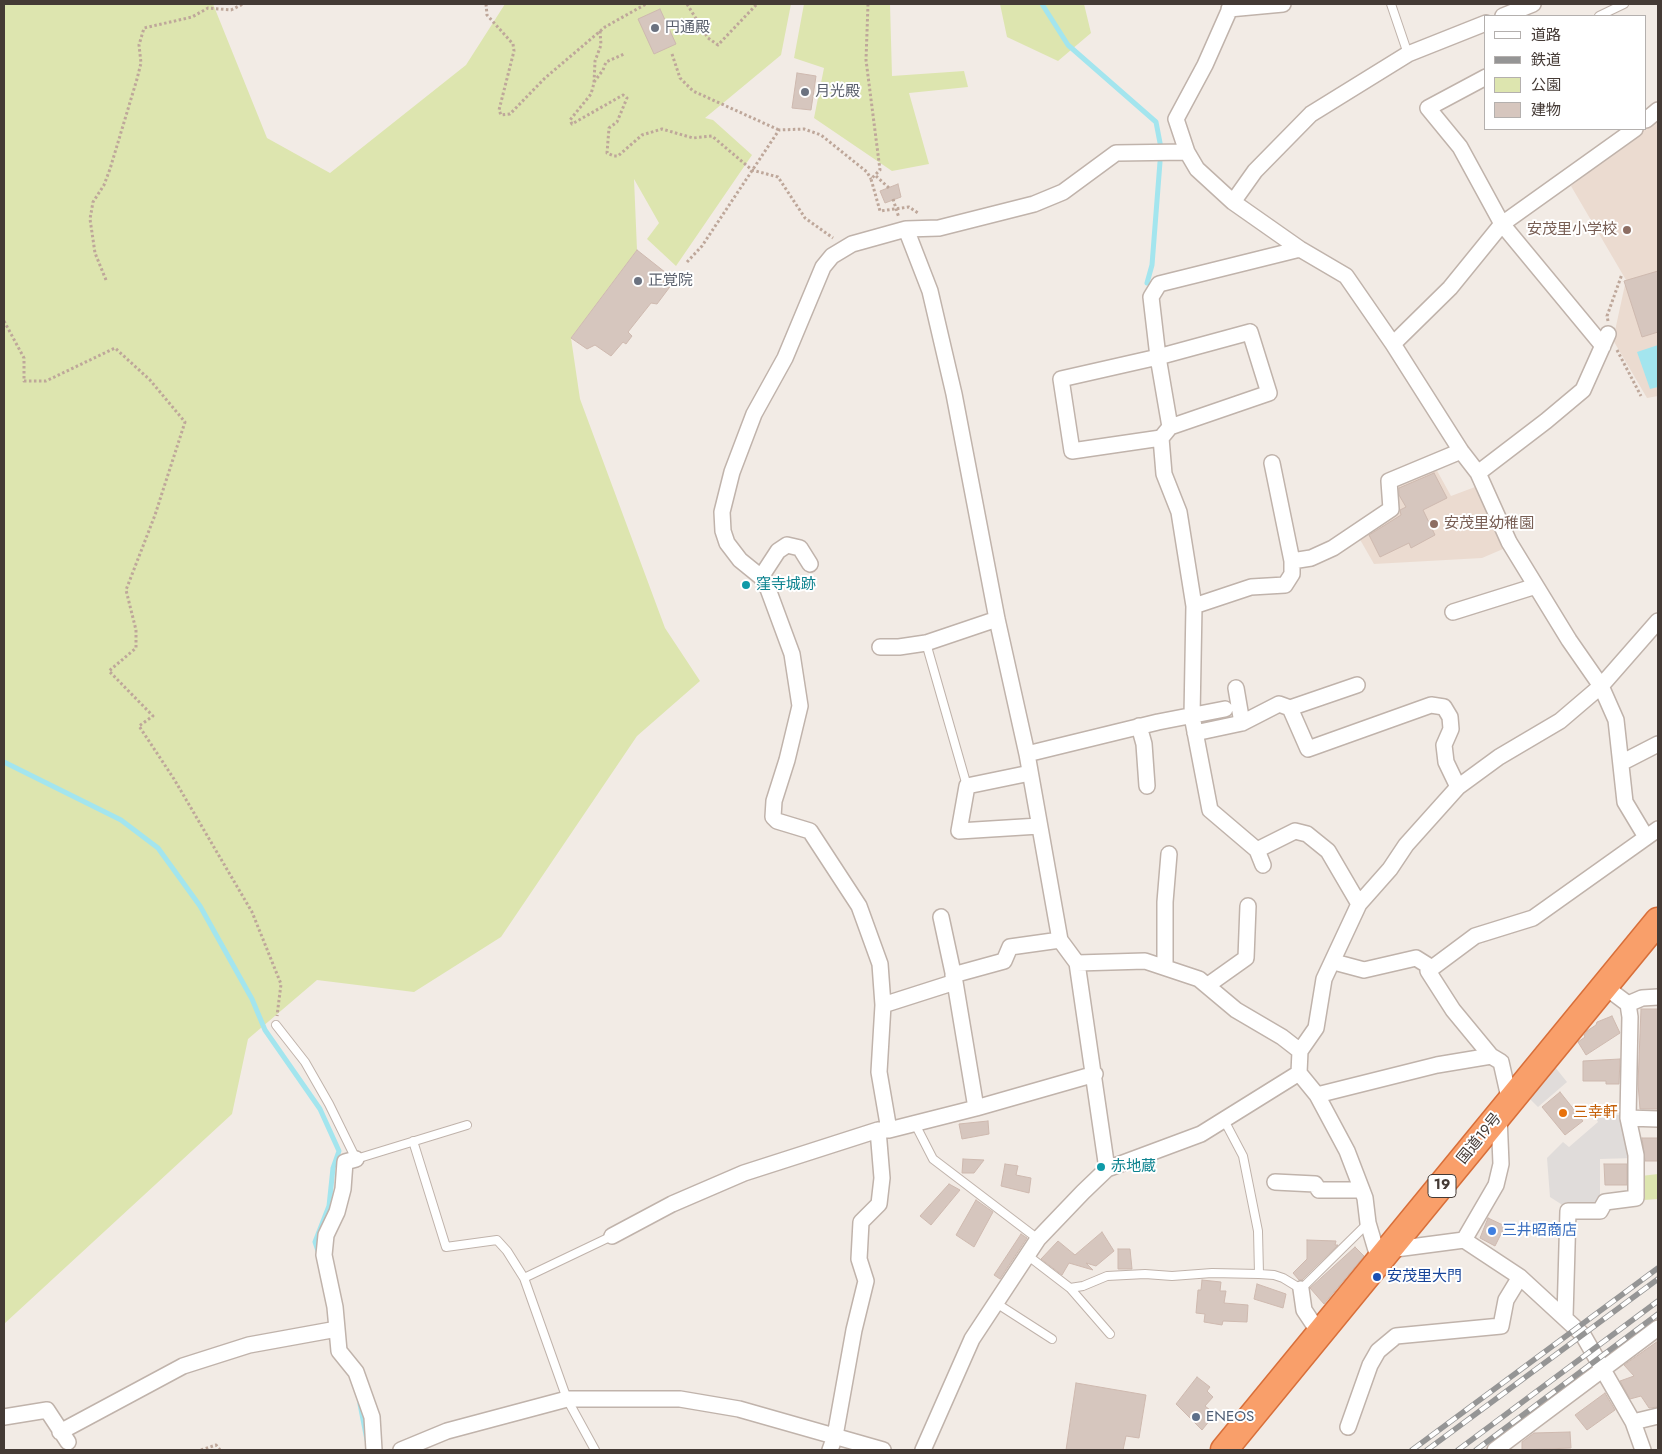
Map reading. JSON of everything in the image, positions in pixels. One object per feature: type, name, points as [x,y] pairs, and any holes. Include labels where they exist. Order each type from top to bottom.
[{"type":"highway","name":"国道19号","points":[[1235,1442],[1388,1250],[1658,920]]},
{"type":"street","points":[[1283,4],[1230,7],[1205,65],[1176,119],[1187,152],[1197,170],[1233,202],[1300,249],[1346,276],[1393,344],[1461,451],[1478,473],[1509,542],[1569,640],[1601,686],[1616,720],[1625,802],[1652,833],[1533,918],[1475,936],[1428,971],[1453,1010],[1491,1056],[1501,1062],[1505,1109],[1501,1164],[1496,1185],[1464,1240]]},
{"type":"street","points":[[1506,15],[1533,4]]},
{"type":"street","points":[[1233,202],[1255,171],[1311,114],[1408,54],[1484,24]]},
{"type":"street","points":[[1478,473],[1584,390],[1606,340],[1502,224],[1460,147],[1428,108],[1484,78]]},
{"type":"street","points":[[1647,119],[1658,110]]},
{"type":"street","points":[[1393,344],[1450,288],[1502,224],[1626,132]]},
{"type":"street","points":[[832,1443],[854,1330],[866,1281],[859,1259],[861,1222],[879,1204],[882,1178],[884,1130],[879,1072],[883,1005],[880,964],[860,906],[810,831],[777,821],[773,817],[774,801],[787,760],[800,706],[792,654],[768,589],[761,577],[740,560],[727,543],[723,531],[722,512],[730,480],[754,414],[785,358],[823,267],[832,256],[852,244],[906,229],[939,228],[1034,204],[1063,192],[1116,153],[1187,152]]},
{"type":"street","points":[[906,229],[930,290],[954,394],[997,619],[1028,754],[1060,940],[1077,963],[1095,1074],[1107,1169]]},
{"type":"street","points":[[1263,865],[1257,850],[1210,810],[1192,716],[1194,606],[1179,512],[1164,474],[1165,432],[1151,297],[1159,284],[1300,249]]},
{"type":"street","points":[[1250,332],[1269,393],[1165,432],[1072,452],[1061,379],[1158,358],[1250,332]]},
{"type":"street","points":[[1292,562],[1311,558],[1333,548],[1390,509],[1390,481],[1461,451]]},
{"type":"street","points":[[1194,606],[1251,587],[1285,584],[1292,574],[1292,562],[1272,463]]},
{"type":"street","points":[[761,577],[778,551],[787,545],[800,548],[810,564]]},
{"type":"street","points":[[1452,612],[1536,586]]},
{"type":"street","points":[[880,647],[926,643],[997,619]]},
{"type":"street","points":[[1643,1450],[1633,1422],[1583,1335],[1520,1277],[1464,1240],[1376,1250],[1368,1223],[1362,1190],[1347,1151],[1317,1095],[1299,1073],[1300,1051],[1316,1028],[1324,979],[1334,962],[1359,904],[1390,869],[1406,845],[1458,787],[1500,757],[1560,720],[1601,686],[1658,621]]},
{"type":"street","points":[[1195,733],[1242,723],[1279,704],[1290,708],[1357,685]]},
{"type":"street","points":[[1236,688],[1242,723]]},
{"type":"street","points":[[1290,708],[1308,749],[1431,705],[1444,707],[1450,717],[1451,729],[1444,745],[1446,762],[1458,787]]},
{"type":"street","points":[[1028,754],[1139,726],[1225,709]]},
{"type":"street","points":[[1139,726],[1144,744],[1147,786]]},
{"type":"street","points":[[1621,762],[1658,744]]},
{"type":"street","points":[[1030,773],[967,786],[959,830],[1039,826]]},
{"type":"street","points":[[1257,850],[1295,831],[1307,834],[1328,851],[1359,904]]},
{"type":"street","points":[[1165,967],[1165,902],[1169,854]]},
{"type":"street","points":[[1208,986],[1246,958],[1248,906]]},
{"type":"street","points":[[941,917],[954,978],[976,1108]]},
{"type":"street","points":[[883,1005],[1004,961],[1010,947],[1060,940]]},
{"type":"street","points":[[1334,962],[1364,970],[1416,958],[1432,968]]},
{"type":"street","points":[[1077,963],[1145,961],[1199,979],[1236,1010],[1282,1037],[1300,1051]]},
{"type":"street","points":[[1565,1317],[1568,1212],[1600,1211],[1605,1202],[1636,1198],[1636,1155],[1628,1118],[1630,1017],[1628,1004],[1604,986]]},
{"type":"street","points":[[1628,1004],[1642,998],[1658,997]]},
{"type":"street","points":[[1317,1095],[1438,1065],[1491,1056]]},
{"type":"street","points":[[923,1450],[972,1339],[1038,1238],[1107,1169],[1200,1134],[1299,1073]]},
{"type":"street","points":[[612,1236],[672,1204],[744,1173],[884,1130],[976,1108],[1095,1074]]},
{"type":"street","points":[[1628,1118],[1658,1119]]},
{"type":"street","points":[[356,1159],[345,1162],[343,1189],[337,1212],[326,1235],[324,1255],[335,1306],[338,1351],[356,1372],[372,1417],[374,1450]]},
{"type":"street","points":[[1275,1182],[1315,1184],[1319,1190],[1362,1190]]},
{"type":"street","points":[[1348,1427],[1370,1365],[1378,1351],[1396,1336],[1501,1326],[1506,1300],[1520,1277]]},
{"type":"street","points":[[1301,1290],[1304,1310],[1320,1334]]},
{"type":"street","points":[[1495,1450],[1510,1445],[1658,1328]]},
{"type":"street","points":[[4,1417],[47,1410],[64,1437],[183,1366],[249,1345],[337,1329]]},
{"type":"street","points":[[401,1450],[447,1431],[567,1400],[680,1399],[739,1409],[832,1443],[883,1450]]},
{"type":"street","points":[[1633,1422],[1658,1416]]},
{"type":"lane","points":[[1391,4],[1408,54]]},
{"type":"lane","points":[[1601,15],[1624,4]]},
{"type":"lane","points":[[926,643],[967,786]]},
{"type":"lane","points":[[276,1025],[305,1062],[330,1104],[356,1159],[467,1125]]},
{"type":"lane","points":[[1224,1120],[1243,1156],[1258,1231],[1258,1274]]},
{"type":"lane","points":[[914,1122],[933,1159],[1038,1238]]},
{"type":"lane","points":[[413,1141],[446,1247],[498,1240],[524,1278],[567,1400],[595,1450]]},
{"type":"lane","points":[[1070,1288],[1083,1286],[1107,1276],[1145,1274],[1172,1276],[1212,1273],[1274,1275],[1284,1278],[1301,1290],[1368,1223]]},
{"type":"lane","points":[[524,1278],[612,1236]]},
{"type":"lane","points":[[1027,1255],[1070,1288],[1110,1334]]},
{"type":"lane","points":[[996,1303],[1052,1339]]},
{"type":"path","points":[[106,280],[95,254],[90,219],[93,202],[104,185],[124,125],[126,109],[137,79],[140,63],[139,45],[144,28],[192,18],[208,8],[231,10],[243,4]]},
{"type":"path","points":[[486,4],[487,15],[513,44],[514,51],[499,110],[501,115],[510,114],[545,78],[600,31],[646,4]]},
{"type":"path","points":[[687,4],[708,38],[718,45],[757,4]]},
{"type":"path","points":[[868,4],[866,60],[880,170],[871,179]]},
{"type":"path","points":[[600,31],[601,45],[595,60],[594,83],[591,94],[570,120],[572,124],[623,96],[627,98],[617,122],[609,128],[607,153],[618,156],[642,134],[662,129],[692,138],[712,136],[752,170],[778,177],[805,218],[846,248]]},
{"type":"path","points":[[594,83],[606,62],[624,54]]},
{"type":"path","points":[[672,54],[680,78],[693,91],[717,100],[779,130],[804,129],[821,135],[859,166],[871,179],[880,212],[909,207],[939,228]]},
{"type":"path","points":[[688,262],[702,246],[779,130]]},
{"type":"path","points":[[876,176],[889,188]]},
{"type":"path","points":[[1622,274],[1607,316],[1606,340],[1641,396]]},
{"type":"path","points":[[4,321],[24,358],[24,381],[46,381],[115,348],[150,380],[185,422],[155,515],[126,590],[136,630],[136,648],[109,671],[153,716],[139,726],[174,779],[252,912],[281,984],[276,1025]]},
{"type":"path","points":[[200,1450],[216,1445],[220,1450]]},
{"type":"shaded area","name":"安茂里小学校","points":[[1658,116],[1658,396],[1647,398],[1613,340],[1626,280],[1571,186],[1642,130],[1647,130],[1647,125]]},
{"type":"shaded area","name":"安茂里幼稚園","points":[[1435,467],[1451,496],[1475,487],[1503,549],[1482,558],[1374,564],[1358,536],[1396,512],[1394,483]]},
{"type":"shaded area","points":[[1555,1067],[1567,1082],[1538,1107],[1529,1098]]},
{"type":"shaded area","points":[[1621,1115],[1633,1158],[1600,1159],[1600,1200],[1598,1206],[1564,1206],[1550,1197],[1547,1158],[1563,1142],[1569,1147],[1598,1122],[1595,1117]]},
{"type":"green space","points":[[4,4],[213,4],[267,138],[330,173],[466,65],[505,4],[791,4],[781,55],[705,118],[713,120],[752,155],[676,266],[647,239],[659,223],[634,179],[637,250],[571,338],[580,399],[665,628],[700,681],[637,736],[501,937],[414,992],[317,980],[248,1039],[232,1114],[4,1324]]},
{"type":"green space","points":[[804,4],[890,4],[892,76],[964,71],[968,87],[909,93],[929,164],[892,171],[814,118],[824,68],[794,58]]},
{"type":"green space","points":[[1000,4],[1084,4],[1091,33],[1058,61],[1007,37]]},
{"type":"green space","points":[[1658,1174],[1658,1199],[1644,1200],[1641,1176]]},
{"type":"water","points":[[1658,345],[1658,387],[1650,389],[1637,352]]},
{"type":"building","points":[[660,9],[676,44],[654,54],[638,19]]},
{"type":"building","points":[[797,73],[816,76],[811,110],[792,108]]},
{"type":"building","points":[[898,184],[901,197],[885,203],[880,191]]},
{"type":"building","points":[[637,250],[675,280],[657,304],[651,303],[628,332],[632,336],[626,344],[623,342],[611,356],[595,345],[587,349],[571,338]]},
{"type":"building","points":[[1658,271],[1658,332],[1642,337],[1624,281]]},
{"type":"building","points":[[1434,473],[1447,498],[1423,510],[1435,535],[1411,548],[1409,543],[1380,557],[1369,535],[1401,515],[1400,510],[1406,507],[1399,495],[1399,488]]},
{"type":"building","points":[[1641,1009],[1658,1009],[1658,1109],[1640,1109],[1638,1084]]},
{"type":"building","points":[[1612,1016],[1620,1033],[1586,1055],[1578,1042],[1585,1037],[1584,1035],[1587,1031],[1596,1025],[1597,1022]]},
{"type":"building","points":[[1620,1059],[1619,1084],[1606,1084],[1606,1081],[1583,1081],[1583,1061]]},
{"type":"building","name":"三幸軒","points":[[1560,1092],[1583,1121],[1565,1135],[1542,1107]]},
{"type":"building","points":[[988,1121],[989,1134],[962,1139],[959,1124]]},
{"type":"building","points":[[1642,1138],[1658,1138],[1658,1161],[1645,1161]]},
{"type":"building","points":[[963,1159],[984,1160],[974,1173],[962,1173]]},
{"type":"building","points":[[1005,1164],[1018,1166],[1016,1175],[1031,1178],[1029,1193],[1001,1186]]},
{"type":"building","points":[[1604,1164],[1627,1164],[1627,1185],[1605,1185]]},
{"type":"building","points":[[949,1184],[960,1190],[931,1225],[920,1216]]},
{"type":"building","points":[[976,1200],[993,1212],[974,1247],[956,1235]]},
{"type":"building","name":"三井昭商店","points":[[1488,1218],[1505,1226],[1495,1246],[1480,1238]]},
{"type":"building","points":[[1102,1232],[1114,1251],[1096,1266],[1086,1263],[1093,1270],[1069,1263],[1062,1275],[1041,1259],[1058,1241],[1075,1255]]},
{"type":"building","points":[[1021,1234],[1027,1238],[1000,1279],[994,1275]]},
{"type":"building","points":[[1307,1240],[1336,1241],[1335,1245],[1338,1245],[1302,1280],[1299,1280],[1293,1273],[1307,1259]]},
{"type":"building","points":[[1355,1247],[1364,1256],[1324,1304],[1310,1288]]},
{"type":"building","points":[[1118,1249],[1130,1249],[1132,1269],[1118,1269]]},
{"type":"building","points":[[1202,1280],[1221,1282],[1220,1291],[1226,1291],[1224,1303],[1248,1305],[1247,1322],[1223,1321],[1222,1325],[1204,1322],[1205,1314],[1196,1313],[1198,1290],[1201,1290]]},
{"type":"building","points":[[1257,1284],[1286,1294],[1283,1308],[1254,1299]]},
{"type":"building","points":[[1658,1341],[1658,1407],[1649,1408],[1641,1396],[1630,1399],[1620,1381],[1634,1376],[1624,1365]]},
{"type":"building","points":[[1197,1377],[1210,1387],[1207,1391],[1213,1397],[1205,1406],[1215,1414],[1202,1430],[1176,1404]]},
{"type":"building","points":[[1076,1383],[1146,1395],[1139,1438],[1126,1436],[1123,1450],[1066,1450]]},
{"type":"building","points":[[1605,1393],[1615,1410],[1587,1430],[1575,1415]]},
{"type":"building","points":[[1570,1432],[1571,1448],[1522,1450],[1522,1442],[1534,1433]]},
{"type":"waterway","points":[[1042,4],[1068,45],[1156,122],[1161,148]]},
{"type":"waterway","points":[[1147,283],[1152,265],[1160,162]]},
{"type":"waterway","points":[[4,762],[121,820],[158,848],[200,906],[252,999],[265,1030],[320,1109],[339,1151],[333,1168],[329,1206],[315,1242],[319,1254]]},
{"type":"waterway","points":[[360,1404],[367,1440]]},
{"type":"railway","points":[[1412,1450],[1658,1268]]},
{"type":"railway","points":[[1427,1450],[1658,1279]]},
{"type":"railway","points":[[1458,1450],[1658,1301]]},
{"type":"railway","points":[[1476,1450],[1658,1314]]},
{"type":"place","name":"円通殿","points":[[655,28]]},
{"type":"place","name":"月光殿","points":[[805,92]]},
{"type":"place","name":"安茂里小学校","points":[[1627,230]]},
{"type":"place","name":"正覚院","points":[[638,281]]},
{"type":"place","name":"安茂里幼稚園","points":[[1434,524]]},
{"type":"place","name":"窪寺城跡","points":[[746,585]]},
{"type":"place","name":"三幸軒","points":[[1563,1113]]},
{"type":"place","name":"赤地蔵","points":[[1101,1167]]},
{"type":"place","name":"三井昭商店","points":[[1492,1231]]},
{"type":"place","name":"安茂里大門","points":[[1377,1277]]},
{"type":"place","name":"ENEOS","points":[[1196,1417]]}]
